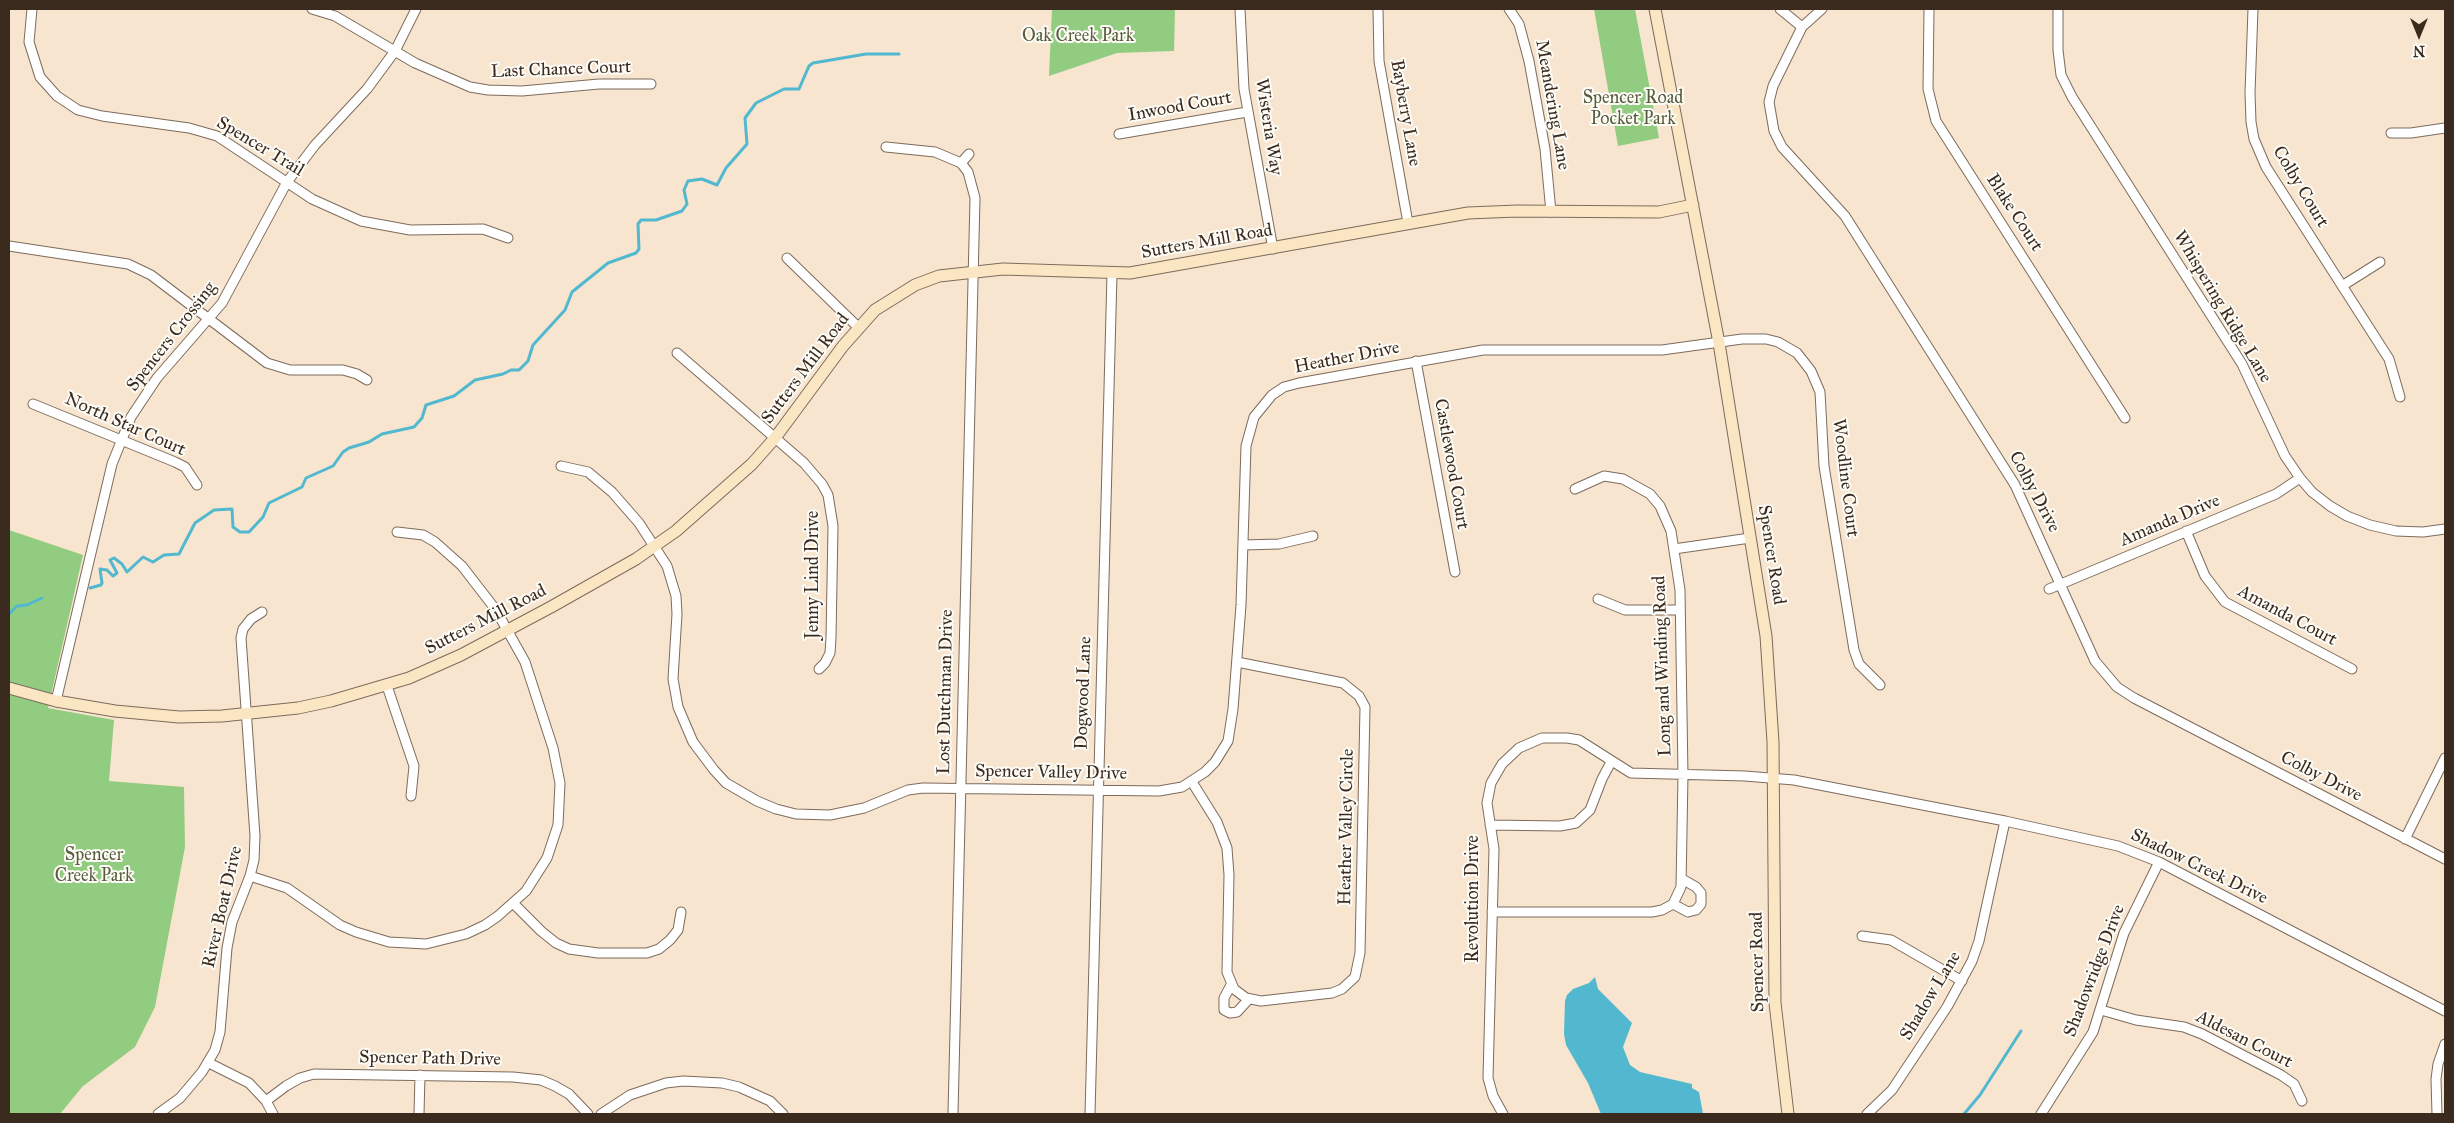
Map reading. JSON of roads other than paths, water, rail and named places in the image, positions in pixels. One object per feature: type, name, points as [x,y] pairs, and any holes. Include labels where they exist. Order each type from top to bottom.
[{"type":"street","name":"Spencer Trail","points":[[32,9],[29,42],[35,65],[48,88],[67,104],[89,114],[204,132],[231,144],[332,210],[379,226],[410,230],[483,229],[508,238]]},
{"type":"street","name":"Last Chance Court","points":[[312,9],[335,16],[448,79],[470,87],[488,90],[522,91],[599,84],[651,84]]},
{"type":"street","name":"Spencers Crossing","points":[[56,701],[112,464],[120,438],[142,398],[209,320],[233,284],[287,182],[315,145],[363,94],[395,51],[416,9]]},
{"type":"street","name":"Wisteria Way","points":[[1240,9],[1241,63],[1247,112],[1273,249]]},
{"type":"street","name":"Bayberry Lane","points":[[1378,9],[1379,61],[1408,223]]},
{"type":"street","name":"Meandering Lane","points":[[1509,9],[1519,24],[1529,62],[1545,150],[1551,212]]},
{"type":"street","name":"Spencer Road","points":[[1655,9],[1719,343],[1770,674],[1774,778],[1775,1004],[1788,1114]]},
{"type":"street","points":[[1780,9],[1802,27]]},
{"type":"street","name":"Colby Drive","points":[[1822,9],[1802,27],[1773,86],[1769,102],[1774,131],[1782,147],[1845,216],[2026,505],[2086,646],[2105,675],[2118,687],[2162,714],[2445,859]]},
{"type":"street","name":"Blake Court","points":[[1929,9],[1928,88],[1936,121],[2125,418]]},
{"type":"street","name":"Whispering Ridge Lane","points":[[2058,9],[2061,75],[2072,97],[2242,364],[2285,456],[2300,478],[2312,492],[2330,506],[2347,516],[2370,525],[2396,531],[2423,532],[2445,529]]},
{"type":"street","name":"Colby Court","points":[[2252,9],[2250,93],[2254,140],[2266,167],[2389,359],[2400,397]]},
{"type":"street","name":"Inwood Court","points":[[1119,134],[1247,112]]},
{"type":"street","points":[[2390,133],[2424,132],[2445,128]]},
{"type":"street","points":[[886,147],[935,152],[960,163],[969,154]]},
{"type":"street","name":"Lost Dutchman Drive","points":[[953,1114],[974,192],[968,172],[960,163]]},
{"type":"street","name":"Sutters Mill Road","points":[[9,688],[56,701],[150,715],[179,717],[246,714],[331,701],[387,686],[461,655],[509,630],[655,547],[706,507],[752,464],[775,438],[858,327],[875,310],[915,285],[939,276],[973,271],[1013,269],[1112,274],[1149,271],[1468,213],[1658,212],[1693,205]]},
{"type":"street","points":[[9,246],[128,264],[151,275],[257,357],[272,366],[290,370],[344,370],[358,374],[367,380]]},
{"type":"street","points":[[787,258],[858,327]]},
{"type":"street","points":[[2342,286],[2380,262]]},
{"type":"street","name":"Dogwood Lane","points":[[1090,1114],[1112,274]]},
{"type":"street","name":"Woodline Court","points":[[1719,343],[1753,338],[1778,342],[1797,353],[1817,382],[1820,392],[1824,466],[1854,650],[1859,664],[1880,685]]},
{"type":"street","name":"Heather Drive","points":[[1192,782],[1215,762],[1228,741],[1232,724],[1243,545],[1246,446],[1254,417],[1272,395],[1284,387],[1298,383],[1483,350],[1507,348],[1662,350],[1719,343]]},
{"type":"street","name":"Jenny Lind Drive","points":[[677,353],[814,473],[828,495],[832,511],[831,638],[830,653],[825,663],[819,669]]},
{"type":"street","name":"Castlewood Court","points":[[1416,361],[1455,572]]},
{"type":"street","name":"North Star Court","points":[[33,404],[120,438],[185,467],[197,484]]},
{"type":"street","name":"Spencer Valley Drive","points":[[561,466],[588,472],[598,479],[626,507],[667,566],[676,596],[677,614],[673,679],[678,707],[692,742],[726,783],[757,801],[776,809],[812,815],[847,812],[908,790],[960,788],[1159,791],[1182,787],[1192,782]]},
{"type":"street","name":"Long and Winding Road","points":[[1575,489],[1600,478],[1611,476],[1638,486],[1650,494],[1660,506],[1671,531],[1680,590],[1683,775],[1682,879]]},
{"type":"street","name":"Amanda Drive","points":[[2049,589],[2276,494],[2300,478]]},
{"type":"street","points":[[250,876],[287,888],[340,925],[373,938],[408,944],[444,941],[485,925],[514,904],[538,874],[554,841],[560,804],[558,765],[525,662],[509,630],[480,586],[447,553],[423,535],[398,532]]},
{"type":"street","name":"Amanda Court","points":[[2186,532],[2205,576],[2225,602],[2352,669]]},
{"type":"street","points":[[1243,545],[1279,544],[1313,536]]},
{"type":"street","points":[[1674,549],[1750,538]]},
{"type":"street","points":[[1598,599],[1625,610],[1680,610]]},
{"type":"street","name":"River Boat Drive","points":[[158,1114],[189,1088],[209,1063],[220,1032],[227,948],[232,922],[250,876],[255,836],[241,638],[243,629],[262,612]]},
{"type":"street","name":"Heather Valley Circle","points":[[1237,662],[1343,683],[1359,696],[1365,707],[1366,718],[1360,953],[1355,977],[1342,989],[1332,993],[1261,1001],[1249,999]]},
{"type":"street","points":[[387,686],[414,766],[411,796]]},
{"type":"street","name":"Revolution Drive","points":[[1503,1114],[1493,1096],[1488,1078],[1494,849],[1487,802],[1496,772],[1511,754],[1531,742],[1554,737],[1578,740],[1631,773],[1774,778]]},
{"type":"street","points":[[2404,839],[2445,758]]},
{"type":"street","points":[[1490,825],[1560,826],[1576,823],[1590,810],[1611,762]]},
{"type":"street","name":"Shadow Creek Drive","points":[[1774,778],[2005,821],[2118,846],[2159,862],[2445,1010]]},
{"type":"street","points":[[1192,782],[1217,822],[1227,848],[1229,875],[1227,972],[1232,986],[1249,999],[1237,1012],[1230,1013],[1224,1010],[1224,998],[1232,986]]},
{"type":"street","name":"Shadow Lane","points":[[1868,1114],[1892,1090],[1962,981],[1979,940],[2005,821]]},
{"type":"street","name":"Shadowridge Drive","points":[[2041,1114],[2093,1032],[2102,1010],[2124,933],[2159,862]]},
{"type":"street","points":[[1492,912],[1652,912],[1662,910],[1672,904],[1682,887],[1682,879],[1696,887],[1701,893],[1701,904],[1696,910],[1688,912],[1672,904]]},
{"type":"street","points":[[514,904],[556,943],[569,949],[598,953],[647,952],[658,948],[670,940],[678,930],[681,912]]},
{"type":"street","points":[[1862,936],[1891,940],[1962,981]]},
{"type":"street","name":"Aldesan Court","points":[[2102,1010],[2136,1020],[2184,1027],[2202,1034],[2281,1075],[2294,1084],[2302,1100]]},
{"type":"street","points":[[2437,1114],[2436,1079],[2438,1064],[2445,1044]]},
{"type":"street","points":[[209,1063],[249,1083],[266,1101],[273,1114]]},
{"type":"street","name":"Spencer Path Drive","points":[[266,1101],[293,1082],[314,1074],[513,1077],[541,1080],[569,1094],[588,1114]]},
{"type":"street","points":[[419,1114],[420,1075]]},
{"type":"street","points":[[601,1114],[630,1095],[666,1083],[683,1081],[722,1083],[739,1088],[770,1101],[783,1114]]},
{"type":"water","points":[[1595,977],[1598,989],[1632,1023],[1623,1047],[1630,1065],[1640,1072],[1692,1084],[1692,1088],[1699,1092],[1703,1114],[1601,1114],[1588,1083],[1566,1045],[1564,1034],[1565,1001],[1567,995],[1573,989],[1589,983]]},
{"type":"waterway","points":[[90,588],[101,585],[100,569],[107,570],[113,576],[117,573],[110,560],[114,558],[122,564],[127,572],[143,557],[153,562],[164,555],[179,554],[195,523],[214,510],[232,509],[233,527],[240,532],[249,532],[263,517],[269,503],[302,487],[306,478],[333,466],[343,452],[349,448],[369,442],[382,434],[414,427],[422,418],[426,405],[454,396],[475,380],[503,374],[511,370],[519,370],[528,361],[533,345],[565,310],[572,292],[608,263],[636,253],[639,249],[638,224],[641,220],[656,220],[682,211],[687,204],[684,190],[688,181],[702,179],[717,185],[726,168],[747,144],[745,118],[756,103],[784,89],[799,89],[809,66],[813,63],[866,54],[899,54]]},
{"type":"waterway","points":[[9,614],[17,606],[27,605],[42,598]]},
{"type":"waterway","points":[[1964,1114],[1980,1095],[2021,1031]]},
{"type":"park label","name":"Oak Creek Park","points":[[1078,37]]},
{"type":"park label","name":"Spencer Road Pocket Park","points":[[1633,109]]},
{"type":"park label","name":"Spencer Creek Park","points":[[94,866]]}]
